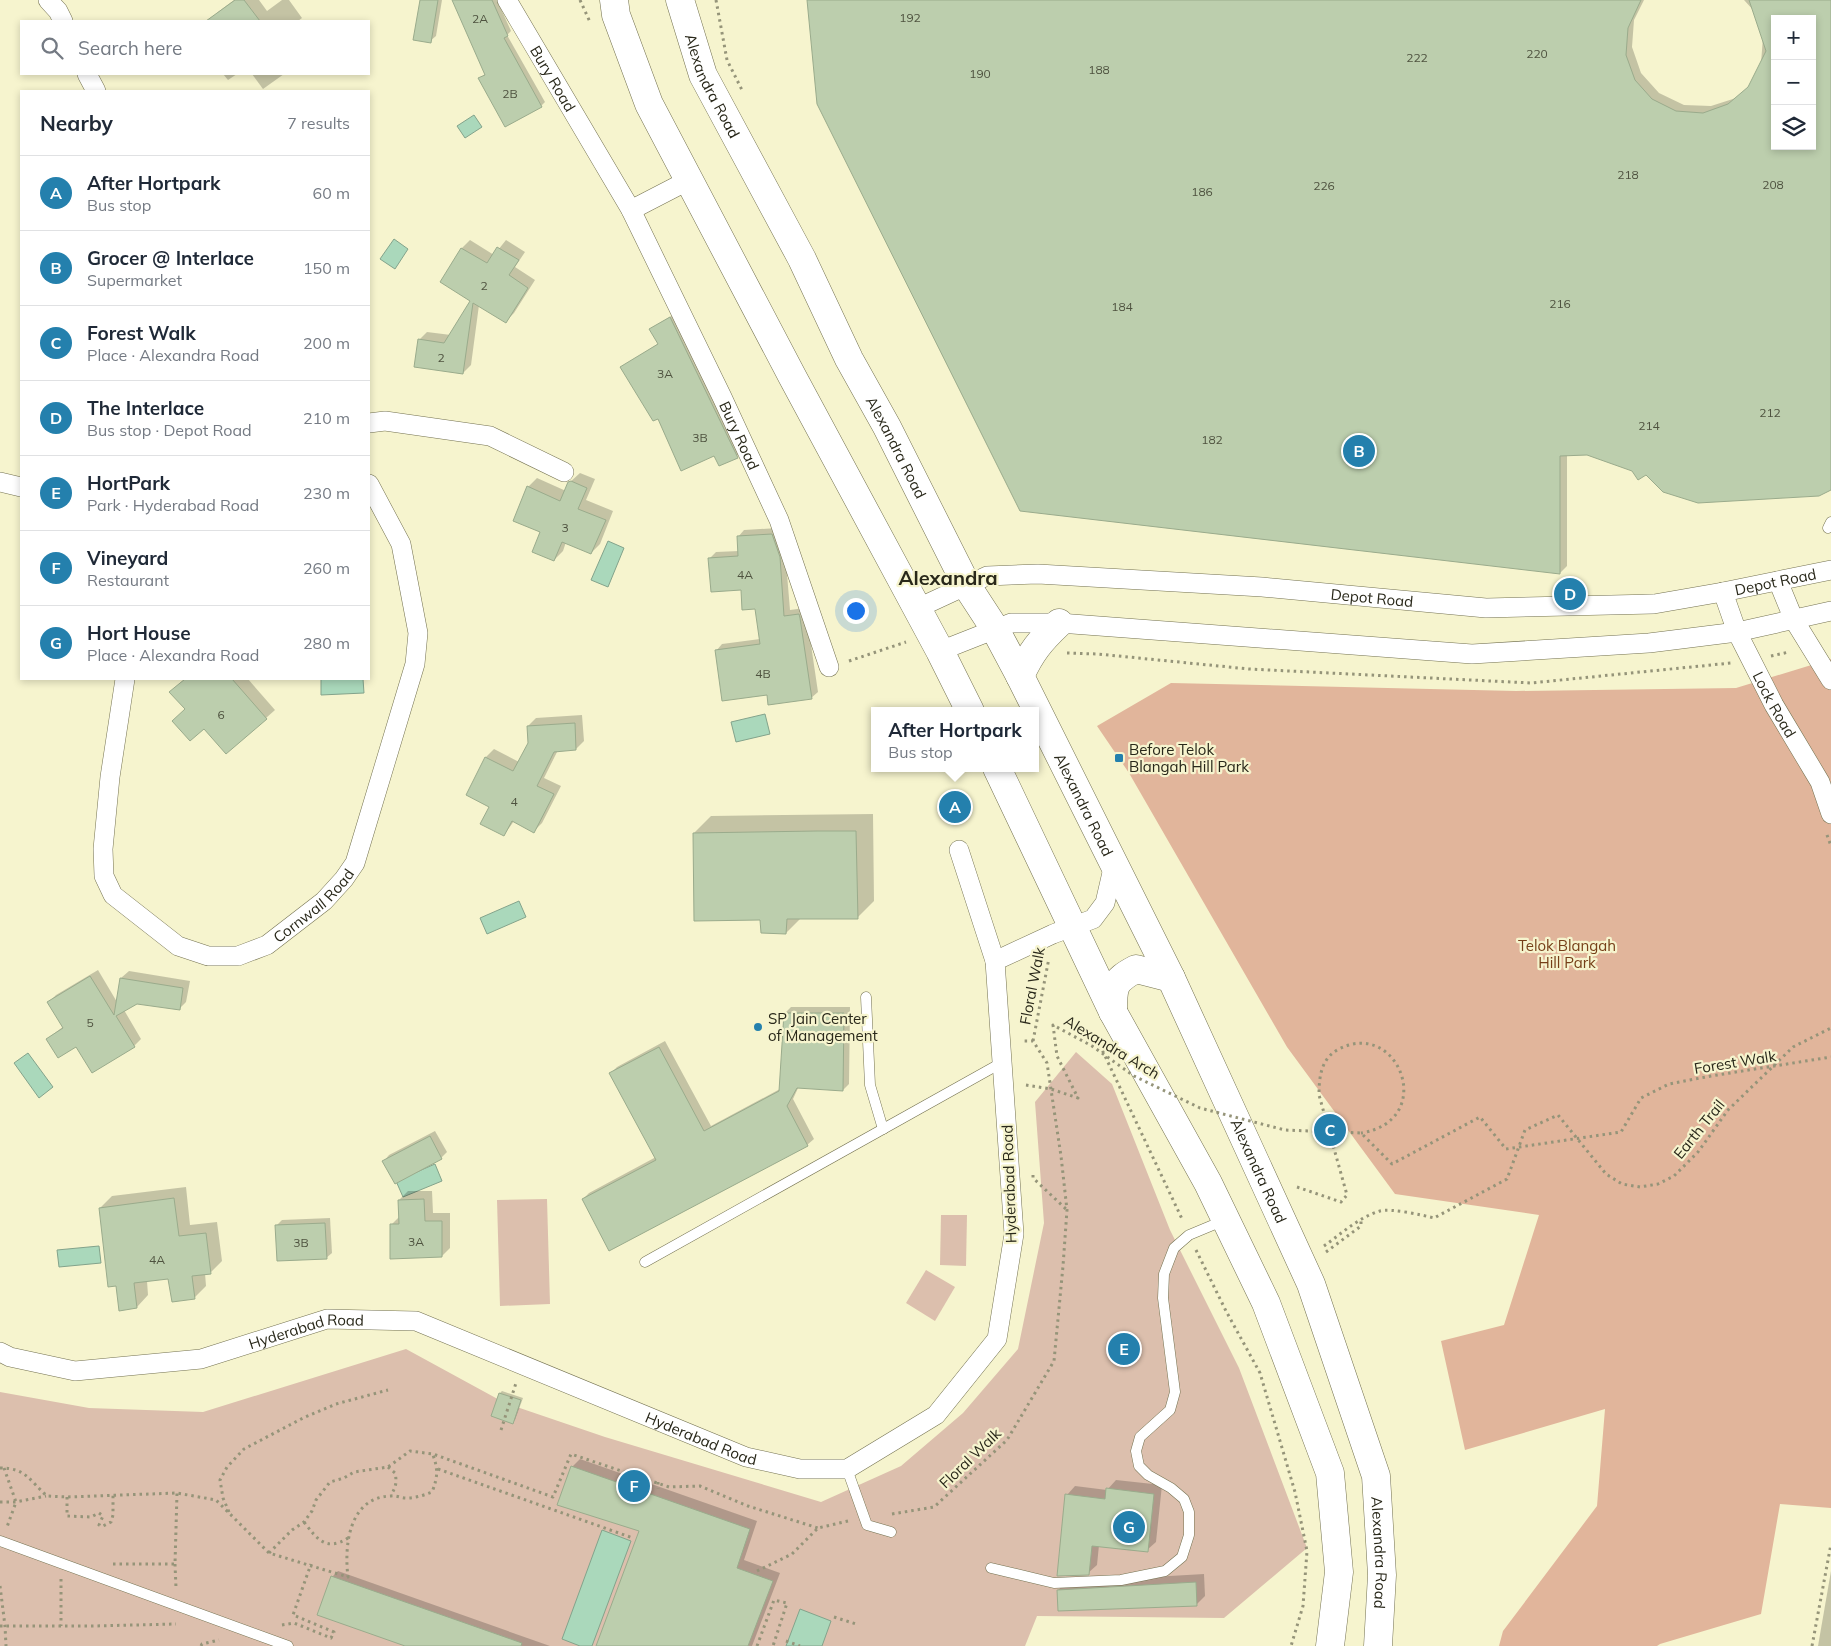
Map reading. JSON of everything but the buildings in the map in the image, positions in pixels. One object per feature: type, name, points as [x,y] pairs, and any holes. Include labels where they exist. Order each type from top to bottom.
[{"type":"main road","name":"Alexandra Road","points":[[680,0],[703,75],[802,259],[849,359],[887,427],[967,586],[995,630],[1036,707]]},
{"type":"main road","points":[[612,5],[650,104],[792,376],[918,608],[968,707]]},
{"type":"main road","points":[[1020,676],[1035,647],[1059,623]]},
{"type":"main road","name":"Alexandra Road","points":[[1039,714],[1171,978],[1311,1284],[1376,1476],[1382,1575],[1378,1646]]},
{"type":"main road","points":[[999,772],[1063,930],[1113,1012],[1208,1183],[1266,1303],[1330,1473],[1338,1572],[1330,1646]]},
{"type":"main road","points":[[1113,1012],[1113,990],[1122,977],[1136,969],[1171,978]]},
{"type":"street","name":"Bury Road","points":[[507,0],[631,210],[722,397],[778,520],[829,667]]},
{"type":"street","points":[[88,75],[96,90]]},
{"type":"street","points":[[631,210],[689,180]]},
{"type":"street","points":[[370,423],[385,420],[490,436],[564,472]]},
{"type":"street","points":[[0,482],[20,487]]},
{"type":"street","name":"Cornwall Road","points":[[125,680],[110,777],[102,849],[104,876],[113,896],[178,946],[208,956],[238,956],[267,945],[324,901],[344,879],[355,863],[415,664],[418,633],[402,544],[370,486]]},
{"type":"street","name":"Depot Road","points":[[918,608],[987,576],[1038,574],[1262,587],[1486,608],[1654,604],[1831,570]]},
{"type":"street","points":[[1778,581],[1794,620],[1831,680]]},
{"type":"street","name":"Lock Road","points":[[1722,592],[1737,632],[1774,705],[1820,782],[1831,814]]},
{"type":"street","points":[[940,650],[1011,623],[1059,623],[1472,654],[1649,643],[1737,632],[1831,611]]},
{"type":"street","name":"Hyderabad Road","points":[[0,1352],[10,1357],[75,1371],[201,1359],[327,1319],[416,1321],[746,1457],[800,1470],[848,1470],[936,1415],[997,1339],[1014,1234],[1003,1062],[995,960],[959,850]]},
{"type":"street","points":[[995,960],[1093,919],[1105,904],[1114,864]]},
{"type":"lane","points":[[866,997],[870,1085],[883,1129]]},
{"type":"lane","points":[[645,1262],[1003,1062]]},
{"type":"lane","points":[[991,1568],[1054,1583],[1121,1580],[1165,1571],[1182,1557],[1189,1534],[1189,1512],[1184,1499],[1171,1488],[1148,1475],[1139,1466],[1136,1451],[1140,1436],[1170,1410],[1175,1392],[1162,1298],[1164,1274],[1174,1248],[1190,1235],[1226,1220]]},
{"type":"lane","points":[[848,1470],[867,1525],[891,1532]]},
{"type":"lane","points":[[1,1542],[288,1646]]},
{"type":"path","points":[[829,667],[906,642]]},
{"type":"path","name":"Floral Walk","points":[[818,1528],[864,1518],[934,1507],[1007,1440],[1054,1361],[1067,1210],[1047,1063],[1033,1041],[1063,930]]},
{"type":"path","name":"Alexandra Arch","points":[[1026,1085],[1078,1098],[1057,1056],[1053,1025],[1092,1046],[1134,1076],[1200,1108],[1285,1130],[1361,1134]]},
{"type":"path","name":"Earth Trail","points":[[1324,1246],[1361,1220],[1381,1211],[1419,1214],[1434,1218],[1507,1179],[1525,1130],[1558,1115],[1606,1174],[1622,1184],[1640,1187],[1658,1184],[1674,1176],[1692,1158],[1728,1110],[1793,1047],[1831,1028]]},
{"type":"path","points":[[1093,1031],[1226,1311],[1260,1373],[1295,1492],[1307,1551],[1303,1606],[1291,1646]]},
{"type":"path","name":"Floral Walk","points":[[1020,1050],[1019,1041],[1033,1041]]},
{"type":"path","points":[[1297,1187],[1341,1202],[1347,1195],[1318,1095],[1318,1079],[1328,1058],[1335,1051],[1346,1046],[1362,1044],[1373,1045],[1383,1050],[1398,1065],[1402,1076],[1403,1097],[1401,1108],[1388,1124],[1373,1132],[1361,1134]]},
{"type":"path","name":"Forest Walk","points":[[1361,1134],[1392,1164],[1480,1117],[1506,1149],[1621,1132],[1640,1098],[1669,1084],[1831,1058]]},
{"type":"path","points":[[1024,1076],[1026,1094]]},
{"type":"path","points":[[1032,1169],[1033,1178],[1067,1210]]},
{"type":"path","points":[[1326,1252],[1361,1226],[1361,1220]]},
{"type":"path","points":[[501,1430],[521,1365]]},
{"type":"path","points":[[230,1514],[223,1498],[220,1480],[227,1467],[244,1449],[303,1418],[336,1404],[388,1390]]},
{"type":"path","points":[[269,1552],[292,1530],[304,1522],[312,1511],[316,1500],[330,1482],[344,1478],[354,1472],[388,1467],[410,1451],[433,1454],[553,1497],[570,1454],[669,1487],[700,1486],[748,1506],[818,1528],[792,1554],[757,1570]]},
{"type":"path","points":[[0,1502],[16,1502],[47,1496],[113,1496],[176,1493],[216,1500],[269,1552],[348,1577],[346,1552],[348,1538],[358,1512],[368,1503],[391,1496],[420,1497],[432,1492],[437,1481],[438,1469],[433,1454]]},
{"type":"path","points":[[388,1467],[395,1473],[396,1479],[396,1487],[391,1496]]},
{"type":"path","points":[[1,1542],[16,1502],[2,1468],[12,1468],[23,1472],[47,1496]]},
{"type":"path","points":[[438,1469],[633,1538]]},
{"type":"path","points":[[658,1482],[658,1489]]},
{"type":"path","points":[[108,1564],[175,1564],[176,1493]]},
{"type":"path","points":[[67,1497],[68,1516],[100,1514],[102,1516],[100,1525],[102,1526],[111,1522],[113,1496]]},
{"type":"path","points":[[304,1522],[320,1541],[330,1544],[340,1543],[348,1538]]},
{"type":"path","points":[[1812,1646],[1831,1544]]},
{"type":"path","points":[[61,1564],[61,1626]]},
{"type":"path","points":[[268,1639],[273,1626],[294,1623],[331,1638],[334,1632],[293,1615],[310,1564]]},
{"type":"path","points":[[0,1586],[6,1646]]},
{"type":"path","points":[[757,1646],[774,1600],[787,1603],[773,1646]]},
{"type":"path","points":[[834,1617],[856,1624]]},
{"type":"path","points":[[0,1626],[222,1622]]},
{"type":"path","points":[[786,1640],[800,1646]]},
{"type":"shaded area","points":[[474,115],[482,127],[465,138],[457,126]]},
{"type":"shaded area","points":[[394,239],[408,249],[395,269],[380,259]]},
{"type":"shaded area","points":[[608,541],[624,548],[608,587],[591,580]]},
{"type":"shaded area","points":[[321,680],[363,680],[364,693],[321,695]]},
{"type":"shaded area","points":[[765,714],[770,734],[736,742],[731,722]]},
{"type":"shaded area","points":[[519,901],[526,917],[487,934],[480,918]]},
{"type":"shaded area","points":[[1076,1052],[1112,1084],[1170,1230],[1239,1368],[1307,1548],[1224,1618],[1037,1616],[1025,1646],[0,1646],[0,1392],[89,1408],[203,1412],[406,1349],[505,1403],[605,1437],[821,1502],[901,1466],[963,1413],[1018,1349],[1044,1223],[1035,1102]]},
{"type":"shaded area","points":[[28,1053],[53,1087],[39,1098],[14,1063]]},
{"type":"shaded area","points":[[435,1164],[442,1181],[403,1197],[396,1181]]},
{"type":"shaded area","points":[[547,1199],[550,1304],[500,1306],[497,1200]]},
{"type":"shaded area","points":[[941,1215],[967,1215],[966,1266],[940,1265]]},
{"type":"shaded area","points":[[99,1246],[101,1263],[59,1267],[57,1250]]},
{"type":"shaded area","points":[[926,1270],[955,1287],[935,1321],[906,1303]]},
{"type":"shaded area","points":[[602,1530],[631,1541],[592,1646],[580,1646],[562,1639]]},
{"type":"shaded area","points":[[800,1609],[831,1621],[822,1646],[786,1646]]},
{"type":"green space","name":"Telok Blangah Hill Park","points":[[1831,659],[1831,1508],[1780,1504],[1761,1614],[1657,1646],[1499,1646],[1503,1631],[1597,1506],[1605,1409],[1465,1450],[1441,1341],[1504,1325],[1539,1215],[1395,1194],[1287,1047],[1129,773],[1097,726],[1171,683],[1516,691],[1736,688]]},
{"type":"place","name":"Grocer @ Interlace","points":[[1359,451]]},
{"type":"place","name":"The Interlace","points":[[1570,594]]},
{"type":"place","name":"Before Telok Blangah Hill Park","points":[[1119,758]]},
{"type":"place","name":"After Hortpark","points":[[955,807]]},
{"type":"place","name":"SP Jain Center of Management","points":[[758,1027]]},
{"type":"place","name":"Forest Walk","points":[[1330,1130]]},
{"type":"place","name":"HortPark","points":[[1124,1349]]},
{"type":"place","name":"Vineyard","points":[[634,1486]]},
{"type":"place","name":"Hort House","points":[[1129,1527]]},
{"type":"district","name":"Alexandra","points":[[948,577]]}]
